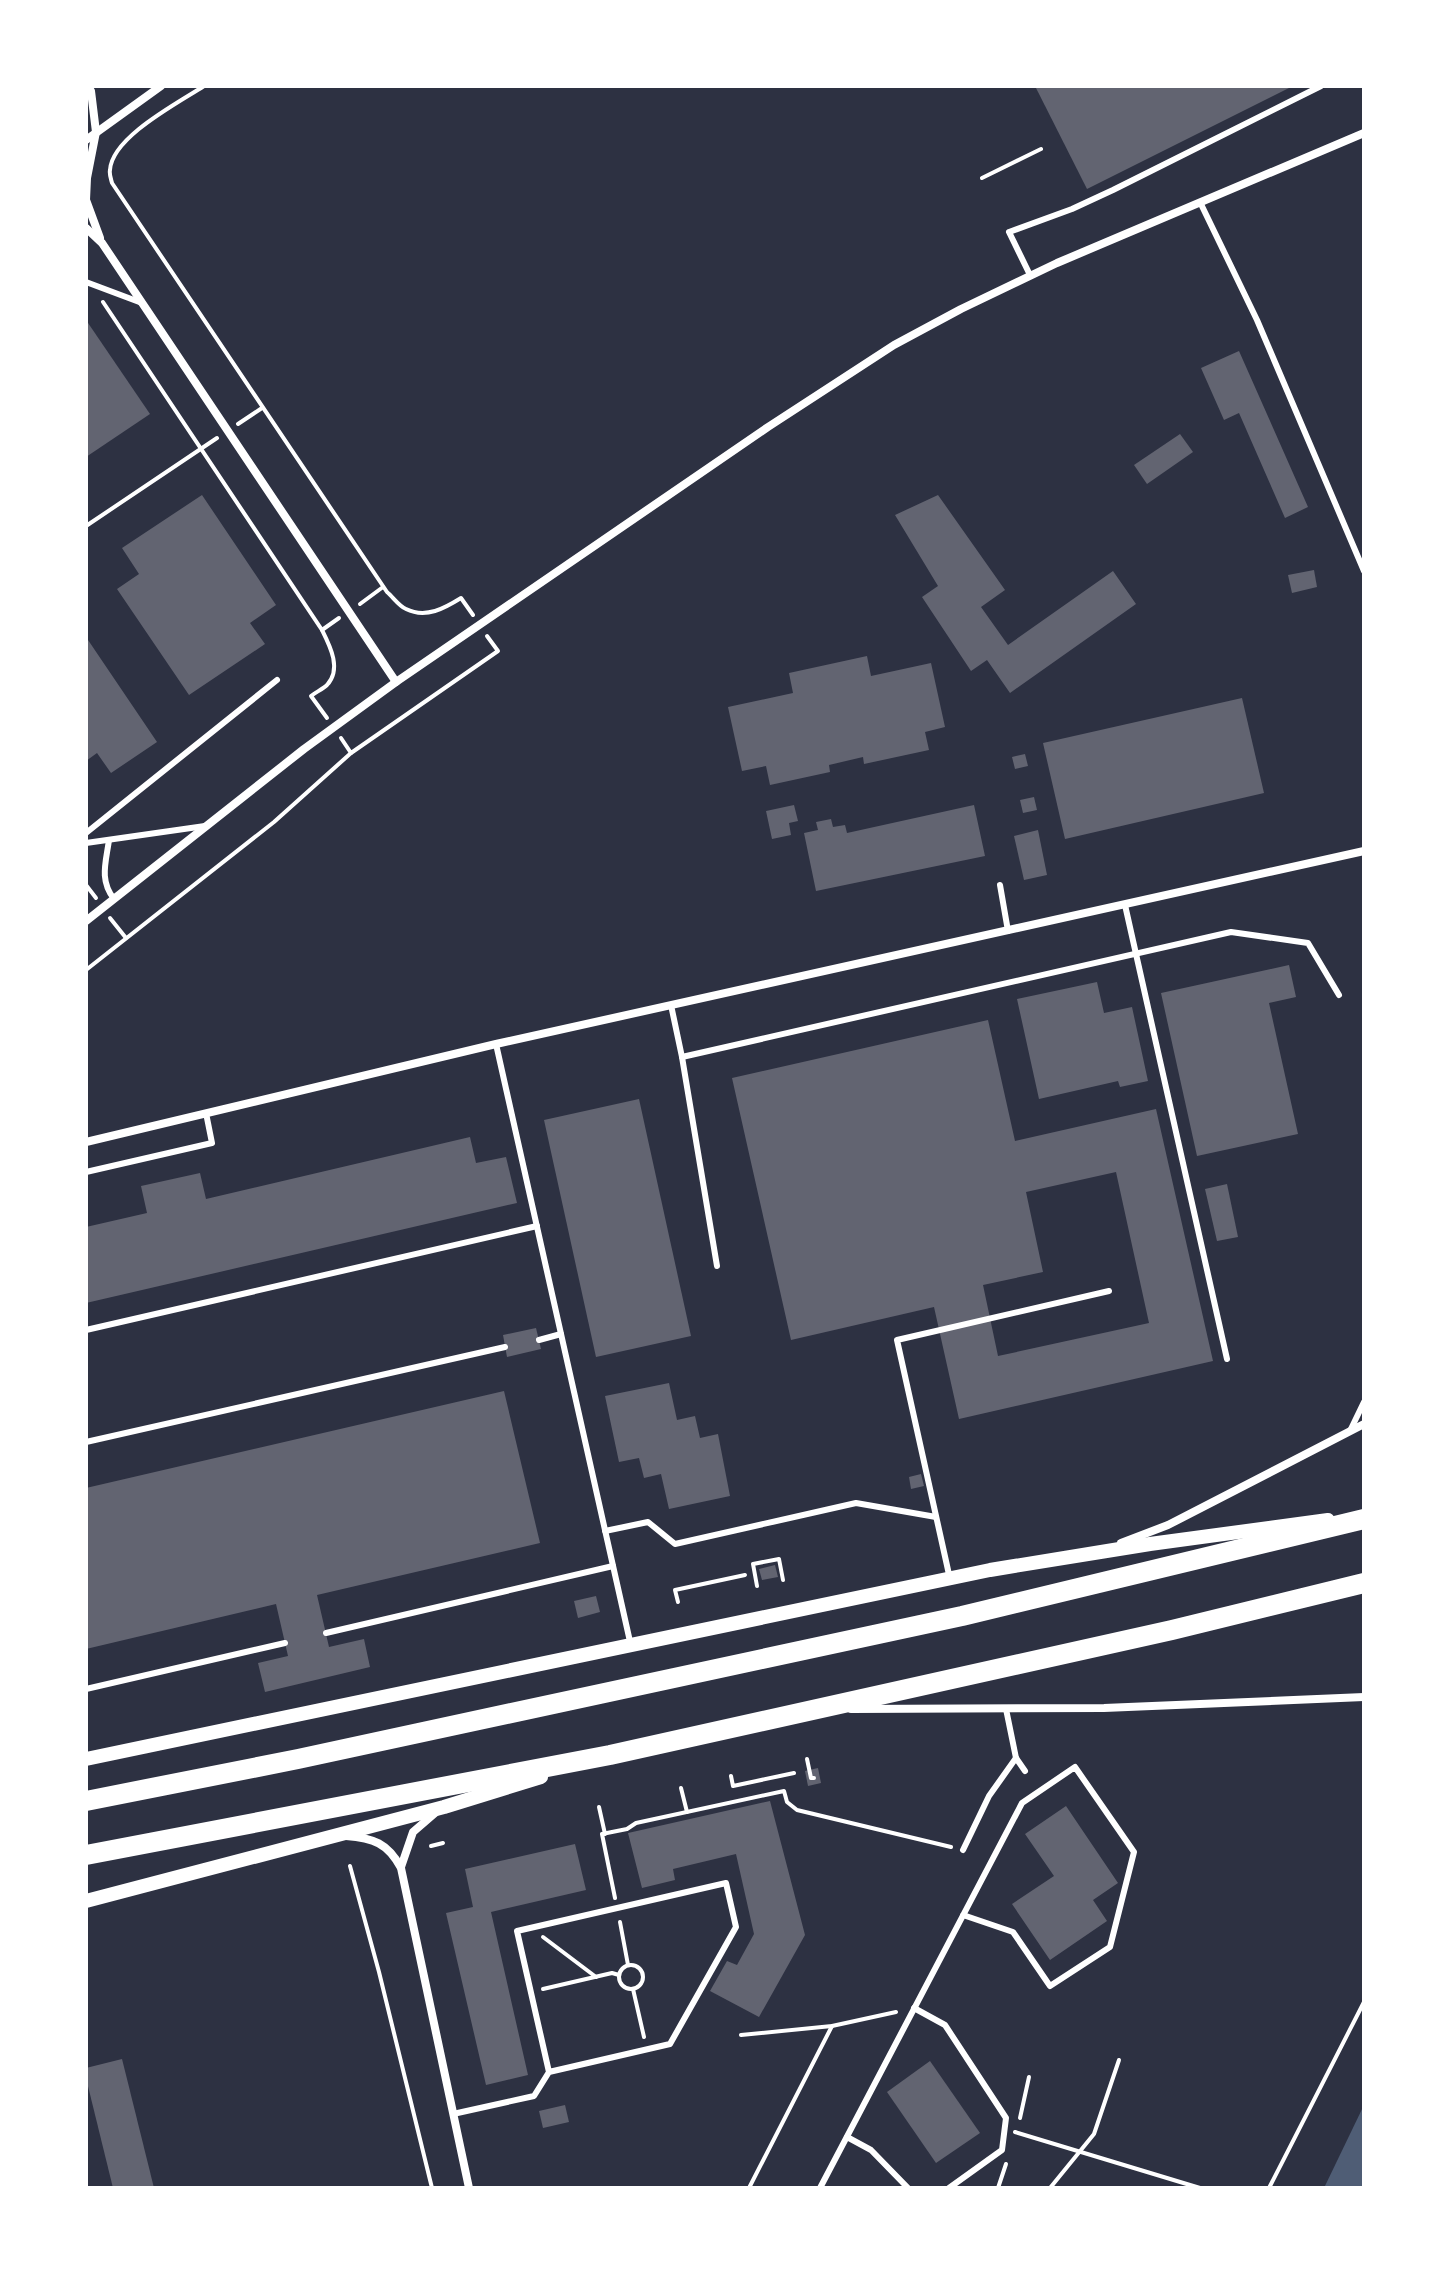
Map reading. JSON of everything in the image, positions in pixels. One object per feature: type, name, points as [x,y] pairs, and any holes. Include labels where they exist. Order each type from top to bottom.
[{"type":"main road","points":[[86,1801],[298,1759],[962,1616],[1364,1517]]},
{"type":"main road","points":[[86,1855],[610,1755],[1157,1633],[1364,1583]]},
{"type":"street","points":[[88,86],[96,132],[86,200],[102,243]]},
{"type":"street","points":[[86,140],[161,86]]},
{"type":"street","points":[[86,921],[304,749],[396,682],[768,427],[894,345],[1030,275],[1364,133]]},
{"type":"street","points":[[86,228],[102,243],[396,682]]},
{"type":"street","points":[[86,1142],[496,1044],[1364,851]]},
{"type":"street","points":[[1076,1557],[1168,1525],[1364,1424]]},
{"type":"street","points":[[86,1759],[950,1579],[1165,1542],[1364,1517]]},
{"type":"street","points":[[815,1709],[1104,1708],[1364,1697]]},
{"type":"street","points":[[86,1901],[444,1807],[610,1755]]},
{"type":"street","points":[[401,1868],[413,1832],[444,1807]]},
{"type":"street","points":[[331,1837],[377,1841],[395,1857],[401,1868],[469,2188]]},
{"type":"lane","points":[[1030,275],[1009,232],[1113,190],[1321,86]]},
{"type":"lane","points":[[1200,202],[1257,320],[1364,571]]},
{"type":"lane","points":[[88,283],[142,303]]},
{"type":"lane","points":[[86,833],[277,680]]},
{"type":"lane","points":[[86,843],[209,825]]},
{"type":"lane","points":[[109,840],[104,878],[114,899]]},
{"type":"lane","points":[[1000,885],[1008,931]]},
{"type":"lane","points":[[1125,905],[1227,1359]]},
{"type":"lane","points":[[682,1057],[1231,932],[1308,943],[1339,995]]},
{"type":"lane","points":[[671,1005],[717,1266]]},
{"type":"lane","points":[[496,1044],[631,1646]]},
{"type":"lane","points":[[86,1172],[212,1143],[206,1113]]},
{"type":"lane","points":[[86,1330],[537,1226]]},
{"type":"lane","points":[[950,1579],[897,1340],[1109,1291]]},
{"type":"lane","points":[[539,1340],[561,1334]]},
{"type":"lane","points":[[86,1442],[505,1347]]},
{"type":"lane","points":[[1349,1432],[1364,1402]]},
{"type":"lane","points":[[605,1531],[648,1522],[675,1544],[856,1503],[936,1517]]},
{"type":"lane","points":[[326,1633],[613,1566]]},
{"type":"lane","points":[[86,1689],[285,1643]]},
{"type":"lane","points":[[1006,1709],[1016,1758],[1025,1771]]},
{"type":"lane","points":[[963,1850],[989,1796],[1016,1758]]},
{"type":"lane","points":[[820,2188],[914,2008],[1022,1803],[1075,1767],[1134,1852],[1110,1947],[1050,1986],[1013,1932],[963,1915]]},
{"type":"lane","points":[[453,2114],[534,2096],[549,2072],[517,1931],[726,1883],[736,1927],[670,2044],[549,2072]]},
{"type":"lane","points":[[914,2008],[945,2025],[1006,2118],[1002,2150],[949,2188]]},
{"type":"lane","points":[[847,2137],[871,2150],[908,2188]]},
{"type":"path","points":[[204,86],[132,135],[113,160],[110,169],[112,183],[387,592],[407,610],[419,612],[440,611],[461,598],[498,651]]},
{"type":"path","points":[[982,178],[1041,149]]},
{"type":"path","points":[[88,283],[322,630]]},
{"type":"path","points":[[86,526],[262,408]]},
{"type":"path","points":[[86,970],[274,822],[351,753]]},
{"type":"path","points":[[757,1586],[753,1564],[779,1559],[783,1580]]},
{"type":"path","points":[[678,1602],[675,1590],[745,1575]]},
{"type":"path","points":[[807,1759],[811,1778],[814,1778]]},
{"type":"path","points":[[731,1776],[733,1786],[794,1773]]},
{"type":"path","points":[[681,1788],[687,1812]]},
{"type":"path","points":[[628,1965],[602,1834],[627,1829],[636,1823],[784,1791],[787,1802],[797,1810],[963,1850]]},
{"type":"path","points":[[599,1807],[605,1834]]},
{"type":"path","points":[[702,1809],[703,1816]]},
{"type":"path","points":[[431,1846],[443,1843]]},
{"type":"path","points":[[350,1866],[432,2188]]},
{"type":"path","points":[[531,1928],[596,1977]]},
{"type":"path","points":[[628,1965],[637,1967],[643,1975],[641,1983],[633,1989],[624,1987],[619,1979],[622,1969],[628,1965]]},
{"type":"path","points":[[531,1991],[612,1973],[619,1975]]},
{"type":"path","points":[[633,1989],[647,2049]]},
{"type":"path","points":[[1269,2188],[1364,2002]]},
{"type":"path","points":[[741,2035],[832,2026],[914,2008]]},
{"type":"path","points":[[749,2188],[832,2026]]},
{"type":"path","points":[[1050,2188],[1094,2134],[1119,2060]]},
{"type":"path","points":[[1020,2133],[1200,2188]]},
{"type":"water","points":[[1364,2105],[1364,2188],[1324,2188]]},
{"type":"building","points":[[1035,86],[1293,86],[1087,189]]},
{"type":"building","points":[[86,320],[150,414],[86,457]]},
{"type":"building","points":[[1239,351],[1308,507],[1285,518],[1239,413],[1224,420],[1201,368]]},
{"type":"building","points":[[1180,434],[1193,452],[1147,484],[1134,465]]},
{"type":"building","points":[[202,495],[276,605],[250,623],[265,644],[189,695],[117,589],[139,574],[122,548]]},
{"type":"building","points":[[938,495],[1005,590],[981,607],[1008,645],[1113,571],[1136,604],[1010,693],[987,660],[971,671],[922,597],[938,586],[895,515]]},
{"type":"building","points":[[1314,570],[1317,587],[1292,593],[1288,575]]},
{"type":"building","points":[[86,637],[157,742],[111,773],[97,753],[86,761]]},
{"type":"building","points":[[867,656],[871,676],[931,663],[945,727],[925,732],[929,750],[864,764],[863,757],[829,765],[830,772],[770,785],[766,766],[742,771],[728,707],[793,693],[789,673]]},
{"type":"building","points":[[1242,698],[1264,793],[1065,839],[1043,743]]},
{"type":"building","points":[[1025,754],[1028,766],[1015,769],[1012,757]]},
{"type":"building","points":[[1034,797],[1037,810],[1023,813],[1020,800]]},
{"type":"building","points":[[794,805],[798,821],[789,823],[791,835],[772,839],[766,811]]},
{"type":"building","points":[[974,805],[985,856],[816,891],[804,833],[818,830],[816,822],[831,819],[833,827],[845,825],[847,833]]},
{"type":"building","points":[[1038,830],[1047,875],[1024,880],[1014,836]]},
{"type":"building","points":[[1289,965],[1296,997],[1269,1003],[1298,1134],[1197,1156],[1161,993]]},
{"type":"building","points":[[1097,982],[1104,1013],[1132,1007],[1148,1081],[1120,1087],[1118,1081],[1039,1099],[1017,999]]},
{"type":"building","points":[[988,1020],[1015,1141],[1156,1109],[1213,1361],[959,1419],[934,1307],[791,1340],[732,1078]],"holes":[[[1116,1172],[1149,1323],[998,1356],[983,1285],[1043,1272],[1026,1192]]]},
{"type":"building","points":[[639,1099],[691,1336],[596,1357],[544,1120]]},
{"type":"building","points":[[470,1137],[476,1163],[506,1157],[517,1203],[86,1303],[86,1227],[147,1213],[141,1186],[200,1173],[206,1199]]},
{"type":"building","points":[[1227,1184],[1238,1237],[1217,1241],[1205,1189]]},
{"type":"building","points":[[536,1328],[541,1349],[507,1357],[503,1335]]},
{"type":"building","points":[[669,1383],[677,1420],[695,1416],[700,1438],[718,1434],[730,1496],[669,1509],[661,1474],[644,1478],[639,1458],[619,1462],[605,1396]]},
{"type":"building","points":[[504,1391],[540,1543],[317,1595],[329,1647],[364,1639],[370,1667],[265,1692],[258,1663],[288,1656],[276,1604],[86,1649],[86,1488]]},
{"type":"building","points":[[921,1474],[924,1486],[911,1489],[909,1477]]},
{"type":"building","points":[[775,1565],[778,1577],[762,1580],[759,1569]]},
{"type":"building","points":[[596,1596],[600,1612],[578,1618],[574,1601]]},
{"type":"building","points":[[818,1768],[821,1783],[808,1786],[805,1771]]},
{"type":"building","points":[[770,1801],[805,1935],[759,2017],[710,1991],[727,1961],[737,1965],[754,1934],[736,1854],[673,1869],[675,1880],[642,1888],[628,1833]]},
{"type":"building","points":[[1066,1806],[1118,1883],[1093,1900],[1107,1921],[1050,1960],[1012,1904],[1054,1876],[1025,1834]]},
{"type":"building","points":[[575,1844],[586,1890],[491,1912],[528,2075],[486,2085],[446,1913],[473,1907],[465,1869]]},
{"type":"building","points":[[122,2059],[154,2188],[113,2188],[86,2068]]},
{"type":"building","points":[[930,2061],[980,2133],[936,2163],[887,2092]]},
{"type":"building","points":[[565,2105],[569,2122],[543,2128],[539,2111]]}]
